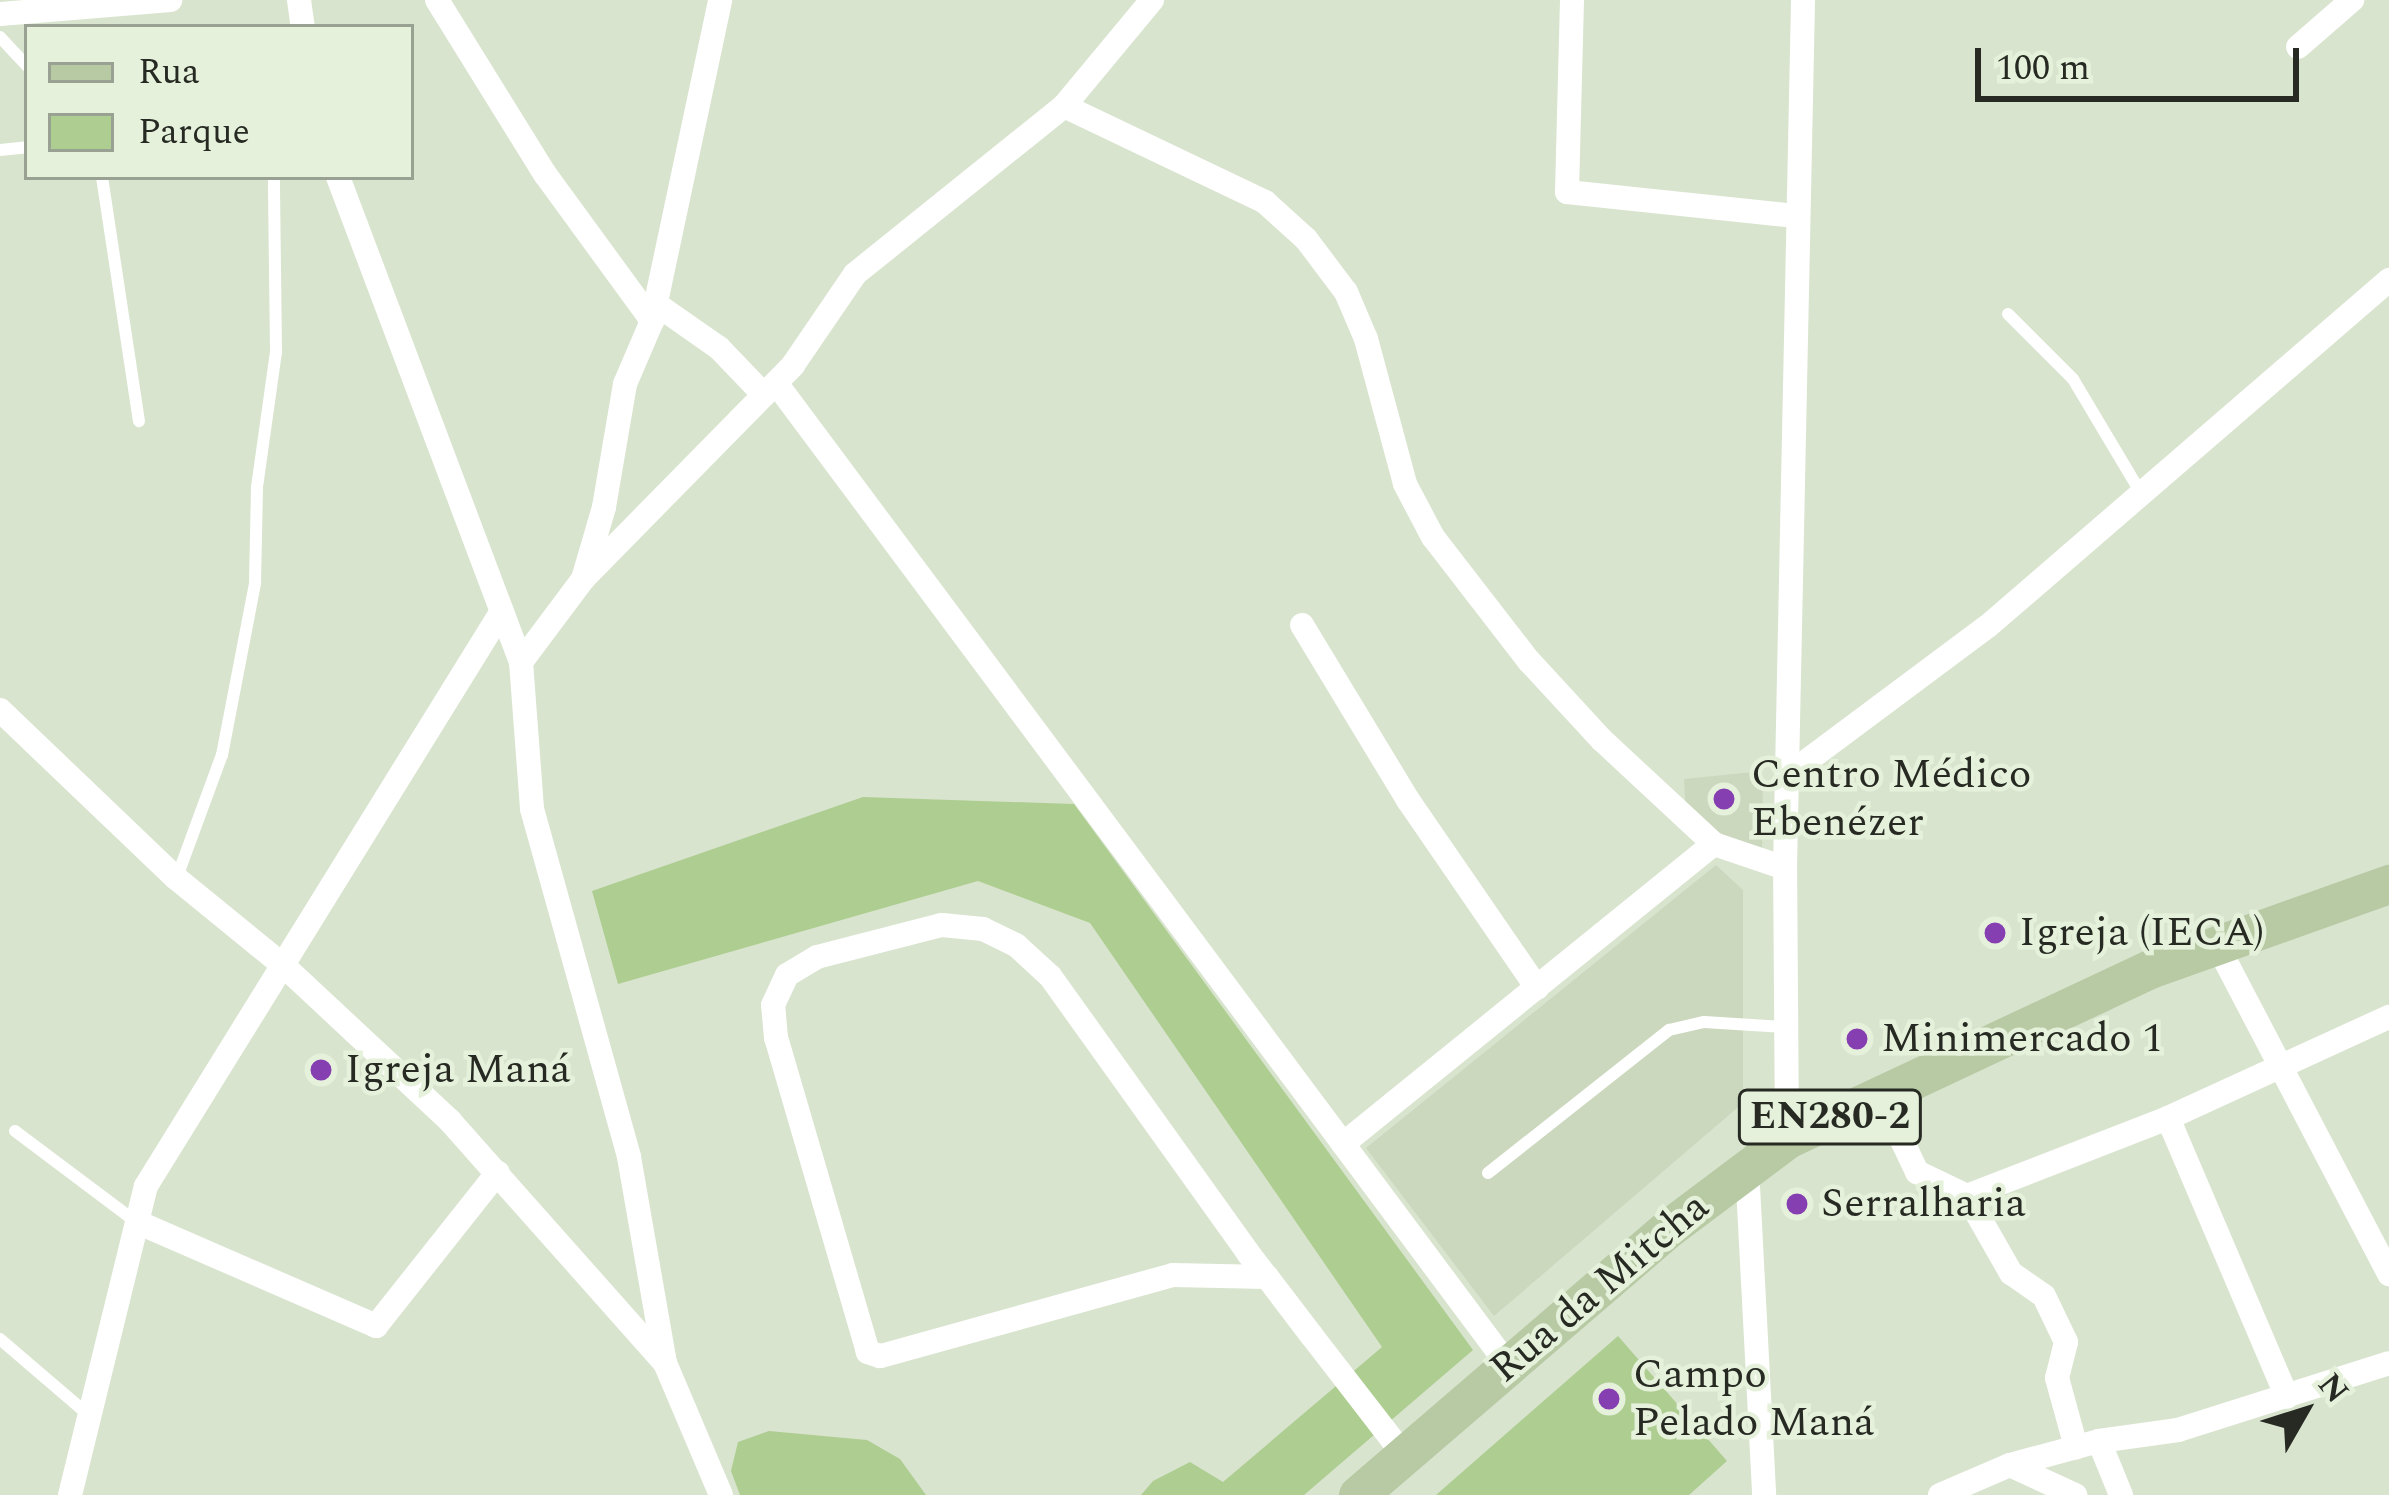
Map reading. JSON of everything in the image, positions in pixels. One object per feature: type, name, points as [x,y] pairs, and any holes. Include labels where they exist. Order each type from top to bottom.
[{"type":"main road","name":"Rua da Mitcha","points":[[1358,1495],[1508,1365],[1787,1139],[1879,1092],[2215,941],[2389,884]]},
{"type":"street","points":[[0,14],[170,0]]},
{"type":"street","points":[[437,0],[545,175],[654,312],[718,348],[770,388],[1508,1365]]},
{"type":"street","points":[[584,579],[604,507],[625,384],[654,312],[720,0]]},
{"type":"street","points":[[521,662],[584,579],[770,388],[855,274],[1064,106],[1152,0]]},
{"type":"street","points":[[1572,0],[1567,192],[1796,217]]},
{"type":"street","points":[[1787,1139],[1785,868],[1803,0]]},
{"type":"street","points":[[2298,47],[2352,0]]},
{"type":"street","points":[[1064,106],[1265,202],[1306,239],[1346,292],[1405,484],[1433,537],[1544,677],[1602,740],[1714,844],[1785,868]]},
{"type":"street","points":[[339,180],[521,662],[532,809],[629,1157],[665,1363],[721,1495]]},
{"type":"street","points":[[1789,775],[1988,626],[2389,280]]},
{"type":"street","points":[[70,1495],[146,1186],[502,611]]},
{"type":"street","points":[[1302,625],[1418,817],[1537,988]]},
{"type":"street","points":[[0,710],[176,878],[285,967],[498,1172],[665,1363]]},
{"type":"street","points":[[1343,1144],[1714,844]]},
{"type":"street","points":[[1267,1277],[1173,1275],[880,1356],[868,1352],[776,1038],[773,1004],[787,975],[817,957],[942,925],[983,929],[1016,945],[1051,976],[1267,1277],[1404,1455]]},
{"type":"street","points":[[2215,941],[2389,1274]]},
{"type":"street","points":[[1967,1196],[2168,1118],[2389,1017]]},
{"type":"street","points":[[1879,1092],[1917,1172],[1967,1196],[2011,1273],[2044,1296],[2066,1342],[2057,1378],[2088,1444],[2121,1495]]},
{"type":"street","points":[[2168,1118],[2288,1397]]},
{"type":"street","points":[[1747,1167],[1764,1495]]},
{"type":"street","points":[[137,1222],[376,1326],[498,1172]]},
{"type":"street","points":[[1940,1495],[2010,1465],[2088,1444],[2178,1430],[2389,1363]]},
{"type":"street","points":[[2010,1465],[2074,1495]]},
{"type":"lane","points":[[0,37],[24,63]]},
{"type":"lane","points":[[102,180],[139,421]]},
{"type":"lane","points":[[176,878],[222,755],[255,584],[257,487],[276,351],[274,180]]},
{"type":"lane","points":[[2008,314],[2073,380],[2141,493]]},
{"type":"lane","points":[[1488,1173],[1669,1030],[1704,1022],[1786,1027]]},
{"type":"lane","points":[[15,1131],[137,1222]]},
{"type":"lane","points":[[0,1339],[92,1418]]},
{"type":"shaded area","name":"Centro Médico Ebenézer","points":[[1763,771],[1762,853],[1686,818],[1684,779]]},
{"type":"shaded area","points":[[1716,865],[1743,890],[1743,1103],[1494,1316],[1366,1148]]},
{"type":"green space","points":[[863,797],[1074,804],[1473,1350],[1304,1495],[1141,1495],[1153,1481],[1190,1462],[1223,1482],[1382,1347],[1090,923],[978,881],[618,984],[592,891]]},
{"type":"green space","name":"Campo Pelado Maná","points":[[1618,1336],[1727,1461],[1689,1495],[1436,1495]]},
{"type":"green space","points":[[769,1431],[867,1440],[900,1459],[926,1495],[740,1495],[731,1471],[738,1442]]},
{"type":"place","name":"Centro Médico Ebenézer","points":[[1724,799]]},
{"type":"place","name":"Igreja (IECA)","points":[[1995,933]]},
{"type":"place","name":"Minimercado 1","points":[[1857,1039]]},
{"type":"place","name":"Igreja Maná","points":[[321,1070]]},
{"type":"place","name":"Serralharia","points":[[1797,1204]]},
{"type":"place","name":"Campo Pelado Maná","points":[[1609,1399]]}]
